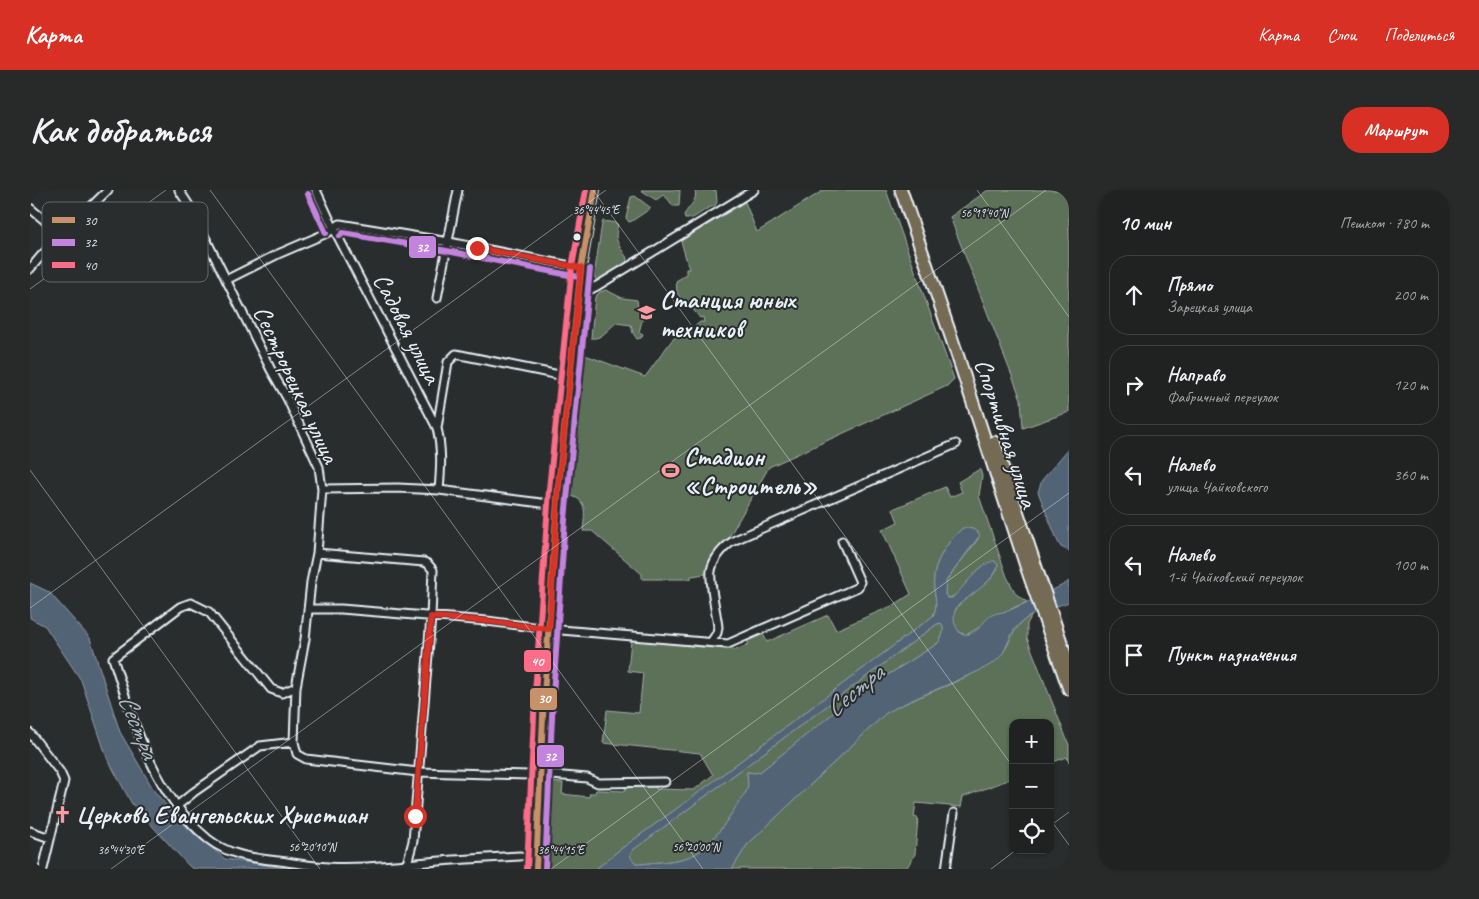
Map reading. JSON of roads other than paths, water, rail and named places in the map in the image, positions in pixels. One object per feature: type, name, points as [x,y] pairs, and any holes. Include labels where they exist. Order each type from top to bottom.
[{"type":"highway","name":"Спортивная улица","points":[[901,190],[1030,565],[1069,689]]},
{"type":"highway","name":"Спортивная улица","points":[[909,190],[964,348],[1030,565]]},
{"type":"highway","name":"Спортивная улица","points":[[1056,643],[1069,666]]},
{"type":"street","points":[[96,202],[108,190]]},
{"type":"street","name":"Сестрорецкая улица","points":[[179,190],[187,202]]},
{"type":"street","name":"Садовая улица","points":[[316,190],[334,229],[437,428],[442,459],[439,490]]},
{"type":"street","points":[[437,298],[458,190]]},
{"type":"street","points":[[536,869],[557,505],[581,268],[595,190]]},
{"type":"street","points":[[579,288],[589,290],[597,286],[754,190]]},
{"type":"street","points":[[30,208],[42,218]]},
{"type":"street","points":[[226,280],[278,254],[327,233],[340,224],[449,242],[581,268]]},
{"type":"street","name":"Сестрорецкая улица","points":[[208,244],[287,398],[319,467],[322,489],[317,553],[296,687],[294,742]]},
{"type":"street","points":[[30,269],[42,254]]},
{"type":"street","points":[[437,428],[448,362],[456,354],[569,377]]},
{"type":"street","points":[[711,642],[715,638],[718,627],[710,572],[720,553],[727,545],[956,444]]},
{"type":"street","points":[[322,489],[398,488],[439,490],[557,505]]},
{"type":"street","points":[[308,608],[487,621],[549,629],[728,644],[858,587],[860,582],[842,541]]},
{"type":"street","points":[[317,553],[424,562],[433,570],[413,841],[407,864]]},
{"type":"street","points":[[296,687],[282,693],[271,689],[209,612],[191,603],[180,607],[113,658],[131,715],[159,778],[178,806],[209,840],[235,855],[251,859],[328,867],[380,867],[520,856]]},
{"type":"street","points":[[30,733],[60,772],[64,781],[43,869]]},
{"type":"street","points":[[178,806],[194,792],[260,746],[294,742],[297,754],[306,759],[418,772],[529,775]]},
{"type":"street","points":[[540,774],[587,778],[598,783],[665,782]]},
{"type":"street","points":[[946,869],[954,813]]},
{"type":"street","points":[[30,831],[50,838]]},
{"type":"water","points":[[1069,448],[1069,551],[1061,547],[1058,542],[1038,492],[1042,480]]},
{"type":"water","points":[[963,528],[968,528],[975,530],[980,535],[946,581],[945,594],[947,598],[952,598],[984,565],[995,561],[998,565],[993,576],[987,582],[957,606],[954,620],[961,634],[967,635],[975,631],[988,617],[1015,608],[1069,581],[1069,602],[1038,612],[1024,620],[1013,632],[1001,656],[990,665],[886,713],[747,845],[732,869],[596,869],[933,616],[936,606],[934,583],[937,564],[948,543]],"holes":[[[941,623],[943,634],[937,644],[856,695],[760,772],[747,772],[748,786],[746,792],[707,846],[691,856],[666,862],[641,864],[633,860],[630,855],[633,850],[937,624]]]},
{"type":"water","points":[[30,583],[49,592],[90,638],[120,732],[155,792],[177,818],[225,859],[292,869],[194,869],[189,866],[132,804],[107,758],[81,680],[45,626],[30,618]]},
{"type":"place","name":"Станция юных техников","points":[[646,313]]},
{"type":"place","name":"Стадион «Строитель»","points":[[670,470]]},
{"type":"place","name":"Церковь Евангельских Христиан","points":[[62,814]]},
{"type":"water label","name":"Сестра","points":[[854,690]]},
{"type":"water label","name":"Сестра","points":[[139,726]]}]
